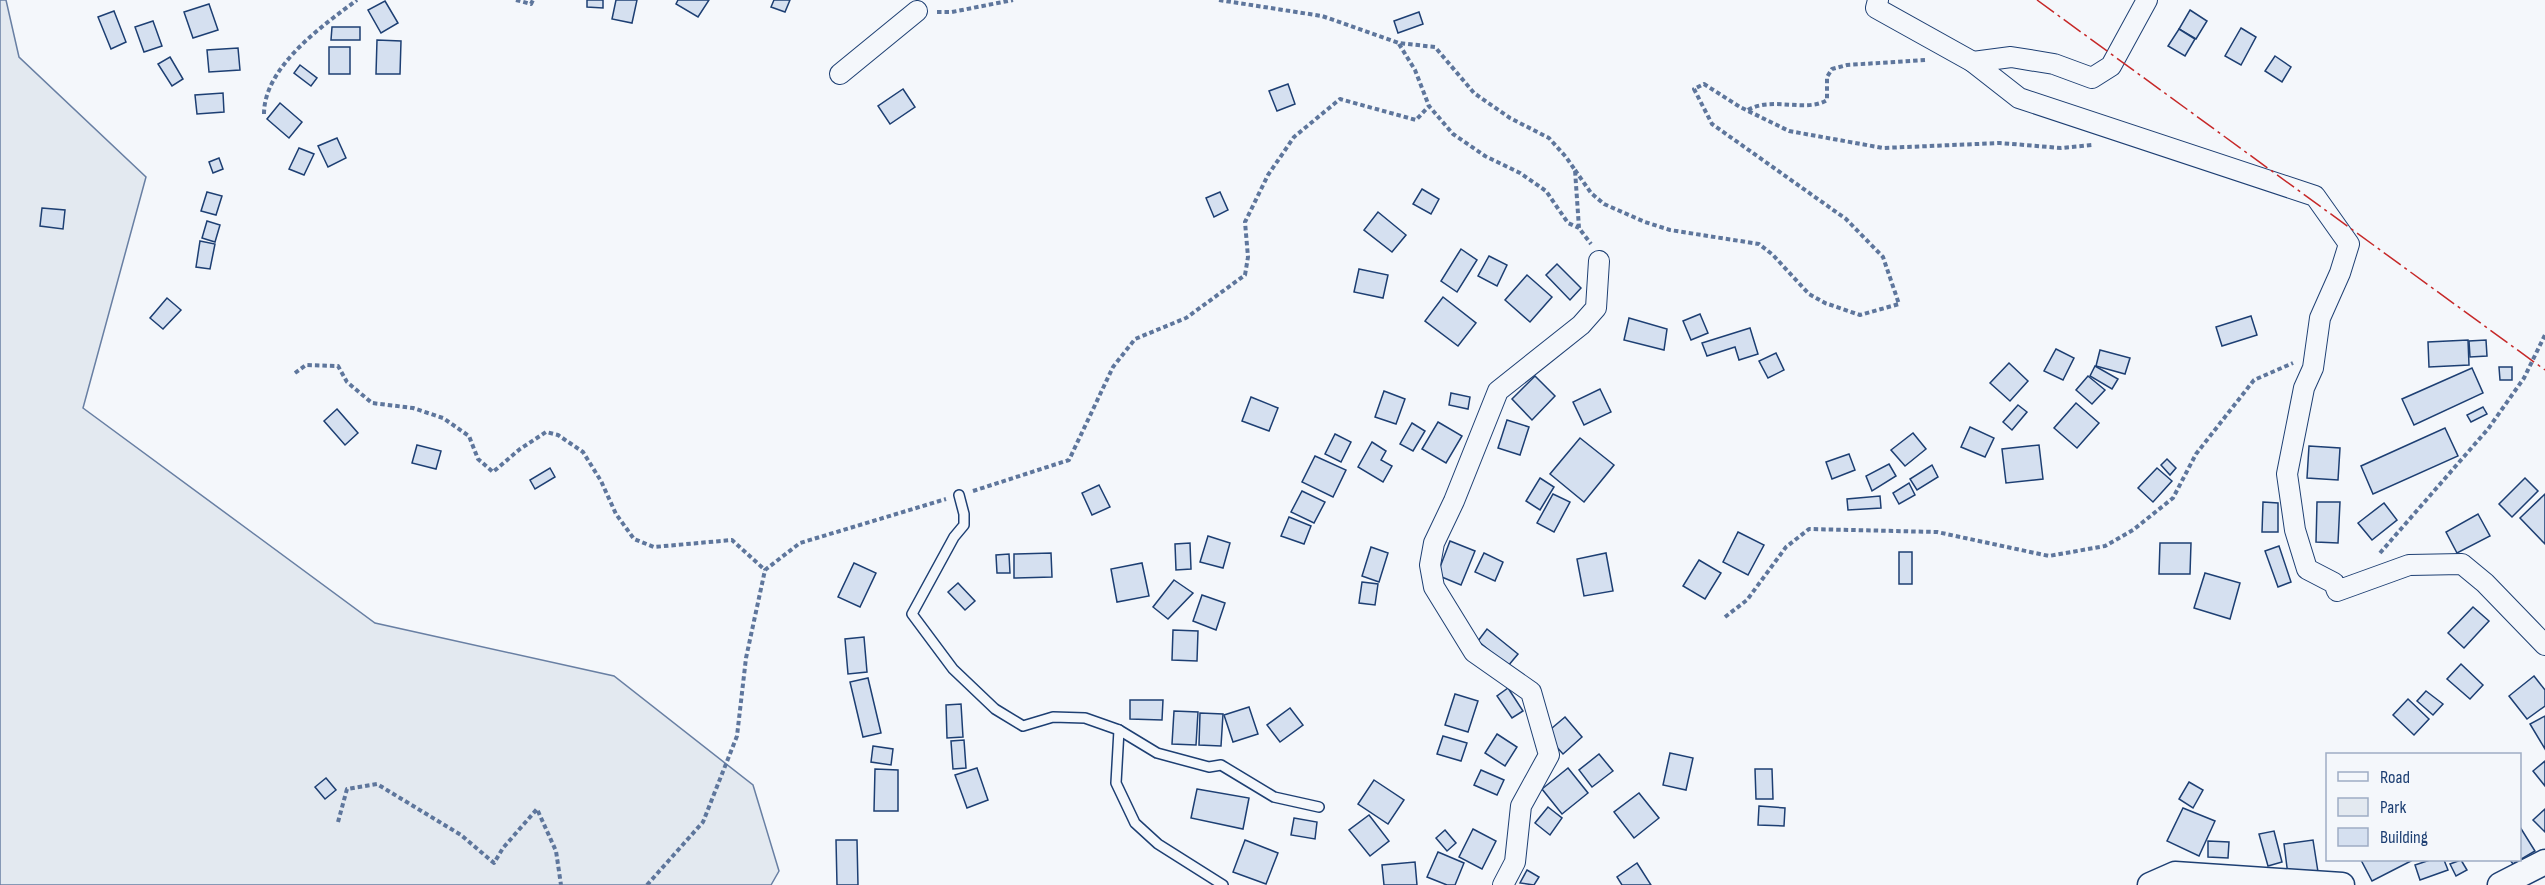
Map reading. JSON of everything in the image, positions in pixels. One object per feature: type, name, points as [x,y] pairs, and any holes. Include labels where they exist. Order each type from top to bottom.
[{"type":"street","points":[[1878,0],[1876,8],[1968,59],[2019,98],[2315,196],[2349,244],[2340,273],[2320,318],[2313,368],[2304,388],[2287,474],[2295,530],[2307,569],[2334,583],[2337,591],[2409,565],[2462,564],[2485,583],[2545,645]]},
{"type":"street","points":[[1968,59],[2012,57],[2054,64],[2092,78],[2112,66],[2146,0]]},
{"type":"street","points":[[840,74],[917,11]]},
{"type":"street","points":[[1503,885],[1515,862],[1521,806],[1549,755],[1531,692],[1474,652],[1434,587],[1430,565],[1434,543],[1455,501],[1498,391],[1581,325],[1596,308],[1599,261]]},
{"type":"street","points":[[2500,885],[2545,862]]},
{"type":"street","points":[[2150,885],[2175,874],[2342,885]]},
{"type":"lane","points":[[959,495],[964,514],[964,525],[954,537],[912,614],[953,669],[995,709],[1023,726],[1053,717],[1085,718],[1119,730],[1157,753],[1209,767],[1221,765],[1274,797],[1319,807]]},
{"type":"lane","points":[[1119,730],[1116,783],[1135,823],[1158,844],[1223,885]]},
{"type":"path","points":[[264,114],[264,101],[276,75],[308,38],[357,0]]},
{"type":"path","points":[[516,0],[531,4],[533,0]]},
{"type":"path","points":[[917,11],[952,12],[1013,0]]},
{"type":"path","points":[[1219,0],[1322,16],[1399,43],[1435,47],[1474,93],[1510,118],[1549,138],[1591,193],[1604,204],[1670,230],[1759,244],[1773,255],[1809,294],[1826,303],[1860,315],[1899,304],[1882,257],[1846,219],[1712,124],[1694,89],[1704,84],[1789,131],[1883,148],[2000,143],[2061,148],[2092,145],[2116,132]]},
{"type":"path","points":[[1399,43],[1415,70],[1429,106],[1453,134],[1485,156],[1520,173],[1546,190],[1568,223],[1579,228],[1590,242],[1599,261]]},
{"type":"path","points":[[1748,110],[1757,105],[1817,106],[1827,100],[1827,77],[1832,69],[1847,65],[1968,59]]},
{"type":"path","points":[[646,885],[703,822],[737,736],[746,658],[765,570],[800,543],[1069,460],[1113,367],[1135,339],[1186,318],[1245,275],[1248,257],[1245,222],[1268,175],[1294,137],[1340,99],[1416,120],[1429,106]]},
{"type":"path","points":[[1575,170],[1579,228]]},
{"type":"path","points":[[2378,555],[2488,429],[2524,378],[2545,335]]},
{"type":"path","points":[[1725,616],[1747,600],[1786,547],[1809,529],[1937,532],[2049,556],[2105,546],[2133,530],[2173,498],[2196,454],[2254,380],[2296,362],[2313,368]]},
{"type":"path","points":[[295,373],[306,365],[338,366],[348,381],[372,403],[413,408],[442,418],[469,436],[478,459],[493,472],[520,449],[546,432],[558,435],[583,452],[601,481],[616,514],[634,539],[654,547],[732,540],[765,570]]},
{"type":"path","points":[[338,822],[347,789],[377,784],[461,835],[494,863],[503,848],[537,809],[556,851],[561,885]]},
{"type":"green space","points":[[0,0],[6,0],[19,57],[146,177],[83,408],[375,623],[614,676],[753,785],[779,871],[771,885],[0,885]]},
{"type":"building","points":[[587,0],[603,0],[603,8],[587,7]]},
{"type":"building","points":[[616,0],[637,0],[632,23],[612,19]]},
{"type":"building","points":[[678,0],[709,0],[698,17],[676,4]]},
{"type":"building","points":[[774,0],[790,0],[785,12],[771,7]]},
{"type":"building","points":[[385,1],[398,23],[381,33],[368,10]]},
{"type":"building","points":[[209,4],[218,30],[193,38],[184,12]]},
{"type":"building","points":[[2190,10],[2207,21],[2196,39],[2179,29]]},
{"type":"building","points":[[114,11],[126,42],[111,49],[98,17]]},
{"type":"building","points":[[1419,12],[1423,24],[1398,33],[1394,21]]},
{"type":"building","points":[[153,21],[162,46],[144,52],[135,27]]},
{"type":"building","points":[[332,27],[360,27],[360,40],[331,40]]},
{"type":"building","points":[[2241,28],[2256,37],[2241,65],[2225,56]]},
{"type":"building","points":[[2179,29],[2195,39],[2185,56],[2168,46]]},
{"type":"building","points":[[377,40],[401,41],[400,74],[376,74]]},
{"type":"building","points":[[329,47],[350,47],[350,74],[329,74]]},
{"type":"building","points":[[238,48],[240,70],[209,72],[207,50]]},
{"type":"building","points":[[2275,56],[2291,67],[2282,82],[2265,71]]},
{"type":"building","points":[[170,57],[183,79],[172,86],[158,64]]},
{"type":"building","points":[[300,65],[317,78],[311,86],[294,73]]},
{"type":"building","points":[[1288,84],[1295,104],[1277,111],[1269,91]]},
{"type":"building","points":[[903,89],[915,107],[890,124],[878,106]]},
{"type":"building","points":[[223,93],[224,112],[197,114],[195,95]]},
{"type":"building","points":[[280,103],[302,122],[289,138],[267,119]]},
{"type":"building","points":[[337,138],[346,158],[328,167],[318,146]]},
{"type":"building","points":[[299,148],[314,154],[304,175],[289,169]]},
{"type":"building","points":[[219,158],[223,169],[213,173],[209,162]]},
{"type":"building","points":[[1422,189],[1439,199],[1431,214],[1413,204]]},
{"type":"building","points":[[207,192],[222,196],[216,215],[201,211]]},
{"type":"building","points":[[1220,192],[1228,210],[1214,217],[1206,198]]},
{"type":"building","points":[[42,208],[65,210],[63,229],[40,226]]},
{"type":"building","points":[[1378,212],[1406,235],[1392,252],[1364,230]]},
{"type":"building","points":[[207,221],[220,225],[215,242],[202,238]]},
{"type":"building","points":[[200,241],[215,244],[210,269],[196,267]]},
{"type":"building","points":[[1461,249],[1477,260],[1457,292],[1441,281]]},
{"type":"building","points":[[1489,256],[1507,265],[1497,286],[1478,276]]},
{"type":"building","points":[[1557,264],[1581,288],[1570,300],[1546,275]]},
{"type":"building","points":[[1359,269],[1388,275],[1383,298],[1354,292]]},
{"type":"building","points":[[1527,275],[1552,297],[1530,322],[1505,300]]},
{"type":"building","points":[[1443,297],[1476,323],[1458,346],[1425,321]]},
{"type":"building","points":[[167,298],[181,310],[163,329],[150,318]]},
{"type":"building","points":[[1700,314],[1708,333],[1691,340],[1683,321]]},
{"type":"building","points":[[2251,316],[2257,335],[2222,346],[2216,327]]},
{"type":"building","points":[[1629,318],[1667,329],[1664,350],[1624,340]]},
{"type":"building","points":[[1750,328],[1758,354],[1739,360],[1735,347],[1707,356],[1702,343]]},
{"type":"building","points":[[2468,340],[2469,365],[2429,367],[2428,342]]},
{"type":"building","points":[[2486,340],[2487,356],[2470,357],[2469,341]]},
{"type":"building","points":[[2056,349],[2074,358],[2063,380],[2044,371]]},
{"type":"building","points":[[2100,350],[2130,358],[2125,374],[2096,366]]},
{"type":"building","points":[[1776,353],[1784,370],[1768,378],[1759,361]]},
{"type":"building","points":[[2009,363],[2028,381],[2010,401],[1990,383]]},
{"type":"building","points":[[2095,366],[2118,379],[2112,389],[2090,376]]},
{"type":"building","points":[[2499,367],[2512,367],[2512,380],[2500,380]]},
{"type":"building","points":[[2472,368],[2483,393],[2414,425],[2402,399]]},
{"type":"building","points":[[1535,376],[1555,396],[1532,420],[1512,399]]},
{"type":"building","points":[[2088,376],[2105,390],[2092,404],[2076,390]]},
{"type":"building","points":[[1600,389],[1611,412],[1584,425],[1573,402]]},
{"type":"building","points":[[1384,391],[1405,399],[1396,424],[1375,417]]},
{"type":"building","points":[[1451,393],[1470,397],[1468,409],[1449,405]]},
{"type":"building","points":[[1251,397],[1278,408],[1269,431],[1242,421]]},
{"type":"building","points":[[2076,403],[2099,423],[2077,448],[2054,428]]},
{"type":"building","points":[[2018,405],[2027,412],[2012,430],[2003,422]]},
{"type":"building","points":[[2483,407],[2487,414],[2471,422],[2467,415]]},
{"type":"building","points":[[337,409],[358,433],[345,445],[324,421]]},
{"type":"building","points":[[1507,420],[1529,427],[1520,455],[1498,448]]},
{"type":"building","points":[[1438,422],[1462,436],[1446,463],[1422,449]]},
{"type":"building","points":[[1412,423],[1425,431],[1413,451],[1400,444]]},
{"type":"building","points":[[1970,427],[1994,438],[1985,457],[1961,447]]},
{"type":"building","points":[[2445,428],[2458,456],[2373,494],[2361,466]]},
{"type":"building","points":[[1913,433],[1926,449],[1905,466],[1891,450]]},
{"type":"building","points":[[1335,434],[1351,442],[1341,462],[1325,454]]},
{"type":"building","points":[[1580,438],[1614,465],[1584,502],[1550,474]]},
{"type":"building","points":[[1372,442],[1386,451],[1381,460],[1392,466],[1383,482],[1358,467]]},
{"type":"building","points":[[417,445],[441,451],[436,469],[412,463]]},
{"type":"building","points":[[2039,445],[2043,479],[2006,483],[2002,449]]},
{"type":"building","points":[[2309,446],[2340,448],[2338,480],[2307,478]]},
{"type":"building","points":[[1849,454],[1855,470],[1832,479],[1826,462]]},
{"type":"building","points":[[1315,456],[1346,470],[1333,497],[1302,482]]},
{"type":"building","points":[[2167,459],[2176,468],[2170,475],[2161,465]]},
{"type":"building","points":[[1889,464],[1896,476],[1872,491],[1866,476]]},
{"type":"building","points":[[1932,465],[1938,477],[1917,490],[1910,479]]},
{"type":"building","points":[[550,468],[555,477],[535,489],[530,480]]},
{"type":"building","points":[[2157,468],[2172,481],[2153,502],[2138,488]]},
{"type":"building","points":[[1540,478],[1554,487],[1540,510],[1526,501]]},
{"type":"building","points":[[2525,478],[2538,491],[2512,517],[2499,504]]},
{"type":"building","points":[[1909,483],[1915,495],[1899,504],[1893,493]]},
{"type":"building","points":[[1099,485],[1110,507],[1092,515],[1082,493]]},
{"type":"building","points":[[1302,491],[1325,502],[1314,523],[1291,512]]},
{"type":"building","points":[[1553,494],[1570,502],[1554,532],[1537,523]]},
{"type":"building","points":[[2545,494],[2545,544],[2520,518]]},
{"type":"building","points":[[1880,496],[1881,508],[1848,510],[1847,499]]},
{"type":"building","points":[[2263,502],[2278,503],[2278,532],[2262,532]]},
{"type":"building","points":[[2317,502],[2340,502],[2338,543],[2316,542]]},
{"type":"building","points":[[2384,503],[2397,520],[2372,540],[2358,523]]},
{"type":"building","points":[[2478,514],[2490,536],[2457,553],[2446,532]]},
{"type":"building","points":[[1289,517],[1311,526],[1304,544],[1281,536]]},
{"type":"building","points":[[1738,532],[1764,545],[1748,575],[1723,562]]},
{"type":"building","points":[[1208,536],[1230,543],[1223,568],[1200,562]]},
{"type":"building","points":[[1450,541],[1475,551],[1461,585],[1437,575]]},
{"type":"building","points":[[1190,543],[1191,569],[1176,570],[1175,544]]},
{"type":"building","points":[[2160,543],[2191,543],[2190,574],[2159,574]]},
{"type":"building","points":[[2279,546],[2291,582],[2278,587],[2265,551]]},
{"type":"building","points":[[1371,547],[1388,553],[1379,582],[1362,576]]},
{"type":"building","points":[[1899,552],[1912,552],[1912,584],[1899,584]]},
{"type":"building","points":[[1051,553],[1052,577],[1014,578],[1014,554]]},
{"type":"building","points":[[1484,553],[1503,562],[1495,581],[1475,572]]},
{"type":"building","points":[[1606,553],[1613,591],[1584,596],[1577,559]]},
{"type":"building","points":[[1009,554],[1010,573],[997,573],[996,555]]},
{"type":"building","points":[[1699,560],[1721,573],[1705,599],[1683,586]]},
{"type":"building","points":[[854,563],[876,573],[860,607],[838,597]]},
{"type":"building","points":[[1142,563],[1149,596],[1117,602],[1111,569]]},
{"type":"building","points":[[2205,573],[2240,583],[2230,619],[2194,608]]},
{"type":"building","points":[[1174,580],[1193,593],[1168,619],[1153,607]]},
{"type":"building","points":[[1362,582],[1378,584],[1375,605],[1359,603]]},
{"type":"building","points":[[958,583],[975,601],[965,610],[948,592]]},
{"type":"building","points":[[1202,595],[1225,603],[1216,630],[1193,621]]},
{"type":"building","points":[[2473,607],[2489,621],[2464,648],[2448,633]]},
{"type":"building","points":[[1487,629],[1518,654],[1508,666],[1478,641]]},
{"type":"building","points":[[1173,630],[1198,631],[1197,661],[1172,660]]},
{"type":"building","points":[[864,637],[867,672],[848,674],[845,639]]},
{"type":"building","points":[[2461,664],[2483,685],[2470,699],[2447,679]]},
{"type":"building","points":[[2534,676],[2545,690],[2545,706],[2527,719],[2509,696]]},
{"type":"building","points":[[868,678],[881,733],[863,737],[850,682]]},
{"type":"building","points":[[1508,688],[1523,711],[1512,718],[1497,696]]},
{"type":"building","points":[[2426,691],[2443,704],[2433,715],[2417,701]]},
{"type":"building","points":[[1455,694],[1478,701],[1468,732],[1445,725]]},
{"type":"building","points":[[2408,699],[2429,719],[2414,735],[2393,715]]},
{"type":"building","points":[[1130,700],[1163,700],[1162,720],[1130,719]]},
{"type":"building","points":[[961,704],[963,737],[947,738],[946,705]]},
{"type":"building","points":[[1249,707],[1258,734],[1233,742],[1224,715]]},
{"type":"building","points":[[1290,708],[1303,725],[1280,742],[1267,725]]},
{"type":"building","points":[[1174,711],[1198,712],[1196,745],[1172,744]]},
{"type":"building","points":[[1200,713],[1223,714],[1221,746],[1199,745]]},
{"type":"building","points":[[2545,716],[2545,749],[2530,724]]},
{"type":"building","points":[[1565,717],[1582,737],[1563,754],[1545,734]]},
{"type":"building","points":[[1497,734],[1517,747],[1505,766],[1485,753]]},
{"type":"building","points":[[1443,736],[1467,743],[1461,761],[1437,754]]},
{"type":"building","points":[[964,740],[966,768],[953,769],[951,741]]},
{"type":"building","points":[[873,746],[893,749],[891,765],[871,762]]},
{"type":"building","points":[[1670,753],[1693,758],[1686,790],[1663,785]]},
{"type":"building","points":[[1599,754],[1613,771],[1592,787],[1579,770]]},
{"type":"building","points":[[2545,761],[2545,786],[2533,771]]},
{"type":"building","points":[[977,768],[988,800],[967,808],[955,775]]},
{"type":"building","points":[[1568,768],[1588,793],[1562,814],[1542,789]]},
{"type":"building","points":[[875,769],[898,770],[898,811],[874,811]]},
{"type":"building","points":[[1755,769],[1772,769],[1773,799],[1756,799]]},
{"type":"building","points":[[1481,770],[1504,780],[1497,795],[1474,785]]},
{"type":"building","points":[[326,778],[336,790],[325,799],[315,787]]},
{"type":"building","points":[[1374,780],[1404,800],[1388,824],[1358,804]]},
{"type":"building","points":[[2189,782],[2203,790],[2193,808],[2179,799]]},
{"type":"building","points":[[1197,789],[1249,798],[1243,829],[1191,818]]},
{"type":"building","points":[[1639,793],[1659,818],[1634,838],[1614,812]]},
{"type":"building","points":[[1759,806],[1785,808],[1784,826],[1758,825]]},
{"type":"building","points":[[1548,807],[1562,818],[1550,835],[1535,823]]},
{"type":"building","points":[[2183,808],[2215,821],[2199,856],[2167,841]]},
{"type":"building","points":[[2545,809],[2545,832],[2533,820]]},
{"type":"building","points":[[1369,815],[1389,841],[1370,856],[1349,830]]},
{"type":"building","points":[[1294,818],[1317,822],[1315,839],[1291,835]]},
{"type":"building","points":[[1473,829],[1496,841],[1482,869],[1459,857]]},
{"type":"building","points":[[2521,829],[2535,851],[2521,859]]},
{"type":"building","points":[[1445,830],[1456,843],[1447,851],[1436,838]]},
{"type":"building","points":[[2274,831],[2282,862],[2268,866],[2259,834]]},
{"type":"building","points":[[836,840],[857,840],[858,885],[837,885]]},
{"type":"building","points":[[1245,840],[1278,853],[1266,884],[1233,872]]},
{"type":"building","points":[[2313,840],[2318,872],[2288,875],[2284,844]]},
{"type":"building","points":[[2208,841],[2229,842],[2228,858],[2208,857]]},
{"type":"building","points":[[1438,852],[1464,863],[1455,885],[1447,885],[1427,877]]},
{"type":"building","points":[[2362,861],[2411,861],[2372,881]]},
{"type":"building","points":[[2427,861],[2444,861],[2448,870],[2420,880],[2415,865]]},
{"type":"building","points":[[2462,861],[2467,870],[2456,876],[2450,864]]},
{"type":"building","points":[[1415,862],[1417,885],[1384,885],[1382,865]]},
{"type":"building","points":[[1637,863],[1651,885],[1622,885],[1617,877]]},
{"type":"building","points":[[1527,870],[1539,877],[1534,885],[1520,883]]},
{"type":"power","points":[[2037,0],[2545,370]]}]
